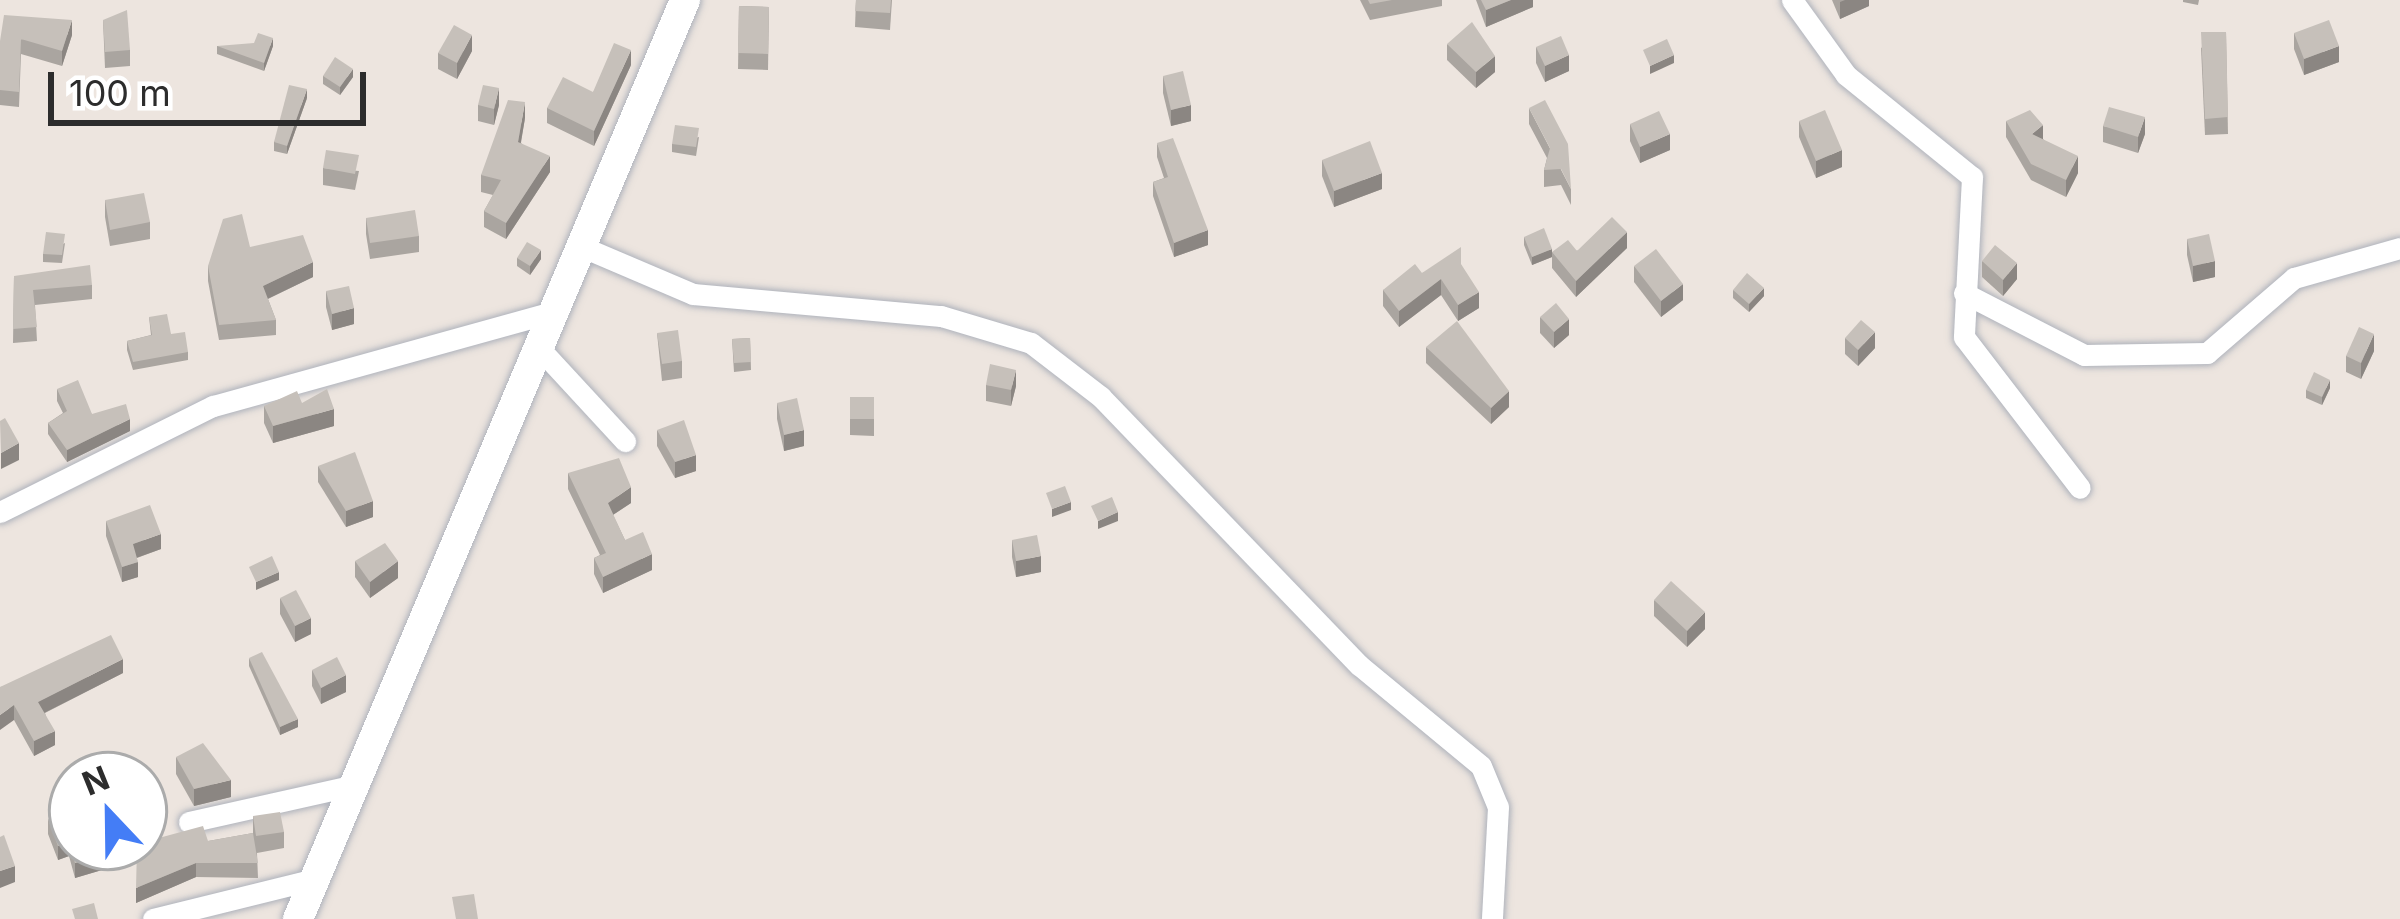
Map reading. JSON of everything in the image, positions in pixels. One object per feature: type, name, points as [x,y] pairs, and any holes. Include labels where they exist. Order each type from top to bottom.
[{"type":"street","points":[[298,919],[585,248],[685,0]]},
{"type":"street","points":[[1792,0],[1846,75],[1972,177],[1959,314],[1974,360],[2080,488]]},
{"type":"street","points":[[585,248],[693,294],[941,316],[1031,343],[1113,409],[1359,665],[1481,766],[1499,824],[1492,919]]},
{"type":"street","points":[[1964,293],[2084,355],[2207,353],[2294,278],[2400,248]]},
{"type":"street","points":[[0,512],[213,406],[558,310]]},
{"type":"street","points":[[541,350],[625,441]]},
{"type":"street","points":[[190,822],[355,785]]},
{"type":"street","points":[[153,919],[315,879]]},
{"type":"building","points":[[856,0],[891,0],[890,13],[855,11]]},
{"type":"building","points":[[1481,0],[1511,0],[1486,10]]},
{"type":"building","points":[[739,6],[769,7],[768,54],[738,53]]},
{"type":"building","points":[[127,10],[130,50],[105,52],[103,20]]},
{"type":"building","points":[[4,15],[72,20],[62,51],[21,39],[19,92],[0,90]]},
{"type":"building","points":[[2329,20],[2339,46],[2304,59],[2294,33]]},
{"type":"building","points":[[1472,22],[1495,56],[1476,72],[1447,44]]},
{"type":"building","points":[[454,25],[472,35],[457,63],[438,53]]},
{"type":"building","points":[[2201,32],[2226,32],[2228,117],[2205,119]]},
{"type":"building","points":[[258,33],[273,38],[264,63],[217,46],[254,43]]},
{"type":"building","points":[[1561,36],[1569,55],[1545,66],[1536,47]]},
{"type":"building","points":[[1667,39],[1674,55],[1650,66],[1643,50]]},
{"type":"building","points":[[614,43],[631,50],[594,131],[547,108],[563,77],[593,92]]},
{"type":"building","points":[[335,57],[353,69],[340,87],[323,76]]},
{"type":"building","points":[[1183,71],[1191,105],[1171,110],[1163,76]]},
{"type":"building","points":[[289,85],[307,89],[287,146],[274,142]]},
{"type":"building","points":[[483,85],[499,88],[494,109],[478,105]]},
{"type":"building","points":[[508,100],[525,102],[518,142],[550,156],[506,223],[484,211],[501,180],[481,175]]},
{"type":"building","points":[[1545,100],[1568,144],[1571,189],[1561,169],[1544,170],[1550,148],[1529,108]]},
{"type":"building","points":[[2109,107],[2145,117],[2138,137],[2103,126]]},
{"type":"building","points":[[1825,110],[1842,150],[1816,161],[1799,121]]},
{"type":"building","points":[[2030,110],[2043,125],[2032,134],[2078,156],[2066,180],[2031,164],[2006,121]]},
{"type":"building","points":[[1659,111],[1670,134],[1640,147],[1630,124]]},
{"type":"building","points":[[675,125],[699,128],[696,147],[672,144]]},
{"type":"building","points":[[1173,138],[1208,230],[1174,243],[1153,182],[1168,177],[1157,143]]},
{"type":"building","points":[[1370,141],[1382,173],[1334,191],[1322,160]]},
{"type":"building","points":[[326,150],[359,155],[355,174],[323,168]]},
{"type":"building","points":[[144,193],[150,222],[110,230],[105,200]]},
{"type":"building","points":[[415,210],[419,236],[370,243],[366,218]]},
{"type":"building","points":[[242,214],[250,247],[303,235],[313,262],[263,286],[276,320],[219,325],[208,266],[223,219]]},
{"type":"building","points":[[1612,217],[1627,232],[1576,281],[1552,252],[1568,240],[1577,251]]},
{"type":"building","points":[[1544,228],[1552,249],[1532,257],[1524,237]]},
{"type":"building","points":[[46,232],[65,234],[62,255],[43,254]]},
{"type":"building","points":[[2209,234],[2215,261],[2193,266],[2187,239]]},
{"type":"building","points":[[527,242],[541,250],[530,266],[517,258]]},
{"type":"building","points":[[1995,245],[2017,263],[2003,280],[1982,261]]},
{"type":"building","points":[[1461,247],[1461,264],[1479,292],[1458,305],[1441,279],[1399,311],[1383,290],[1415,264],[1422,273]]},
{"type":"building","points":[[1656,249],[1683,284],[1661,301],[1634,266]]},
{"type":"building","points":[[90,265],[92,285],[33,290],[37,327],[13,329],[14,276]]},
{"type":"building","points":[[1747,273],[1764,288],[1749,304],[1733,290]]},
{"type":"building","points":[[349,286],[354,308],[332,314],[326,291]]},
{"type":"building","points":[[1556,303],[1569,319],[1554,332],[1540,317]]},
{"type":"building","points":[[167,314],[171,334],[185,332],[188,352],[133,362],[127,341],[152,335],[149,317]]},
{"type":"building","points":[[1861,320],[1875,332],[1858,350],[1845,338]]},
{"type":"building","points":[[1457,321],[1509,391],[1491,408],[1426,347]]},
{"type":"building","points":[[2359,327],[2374,334],[2361,363],[2346,356]]},
{"type":"building","points":[[678,330],[682,361],[662,364],[657,333]]},
{"type":"building","points":[[750,338],[751,362],[734,363],[732,339]]},
{"type":"building","points":[[990,364],[1016,370],[1011,390],[986,385]]},
{"type":"building","points":[[2314,372],[2330,380],[2322,397],[2306,390]]},
{"type":"building","points":[[78,380],[92,414],[126,404],[130,419],[67,450],[48,423],[67,411],[57,389]]},
{"type":"building","points":[[327,389],[334,409],[273,426],[264,406],[297,391],[302,403]]},
{"type":"building","points":[[850,397],[874,397],[874,419],[850,419]]},
{"type":"building","points":[[797,398],[804,430],[784,435],[777,403]]},
{"type":"building","points":[[5,418],[19,443],[1,453],[0,421]]},
{"type":"building","points":[[684,420],[696,455],[675,462],[657,430]]},
{"type":"building","points":[[355,452],[373,501],[346,511],[318,466]]},
{"type":"building","points":[[619,458],[631,487],[608,503],[625,540],[643,532],[652,554],[603,577],[594,558],[606,553],[568,473]]},
{"type":"building","points":[[1065,486],[1071,502],[1052,509],[1046,493]]},
{"type":"building","points":[[1112,497],[1118,512],[1098,521],[1091,506]]},
{"type":"building","points":[[150,505],[161,534],[133,544],[138,562],[122,567],[106,521]]},
{"type":"building","points":[[1037,535],[1041,556],[1016,561],[1012,540]]},
{"type":"building","points":[[385,543],[398,561],[370,582],[355,561]]},
{"type":"building","points":[[272,556],[279,572],[256,582],[249,567]]},
{"type":"building","points":[[1671,581],[1705,612],[1687,631],[1654,600]]},
{"type":"building","points":[[296,590],[311,618],[295,626],[280,598]]},
{"type":"building","points":[[111,635],[123,659],[38,702],[55,731],[34,741],[14,705],[0,715],[0,687]]},
{"type":"building","points":[[262,652],[298,719],[280,727],[249,658]]},
{"type":"building","points":[[337,657],[346,675],[321,688],[312,670]]},
{"type":"building","points":[[203,743],[231,780],[194,789],[176,757]]},
{"type":"building","points":[[280,812],[284,832],[256,836],[253,816]]},
{"type":"building","points":[[203,826],[208,841],[253,833],[258,863],[196,863],[136,888],[136,871],[168,871],[168,835]]},
{"type":"building","points":[[4,835],[15,866],[0,871],[0,837]]},
{"type":"building","points":[[474,894],[478,919],[456,919],[452,897]]},
{"type":"building","points":[[94,903],[98,919],[75,919],[72,909]]}]
